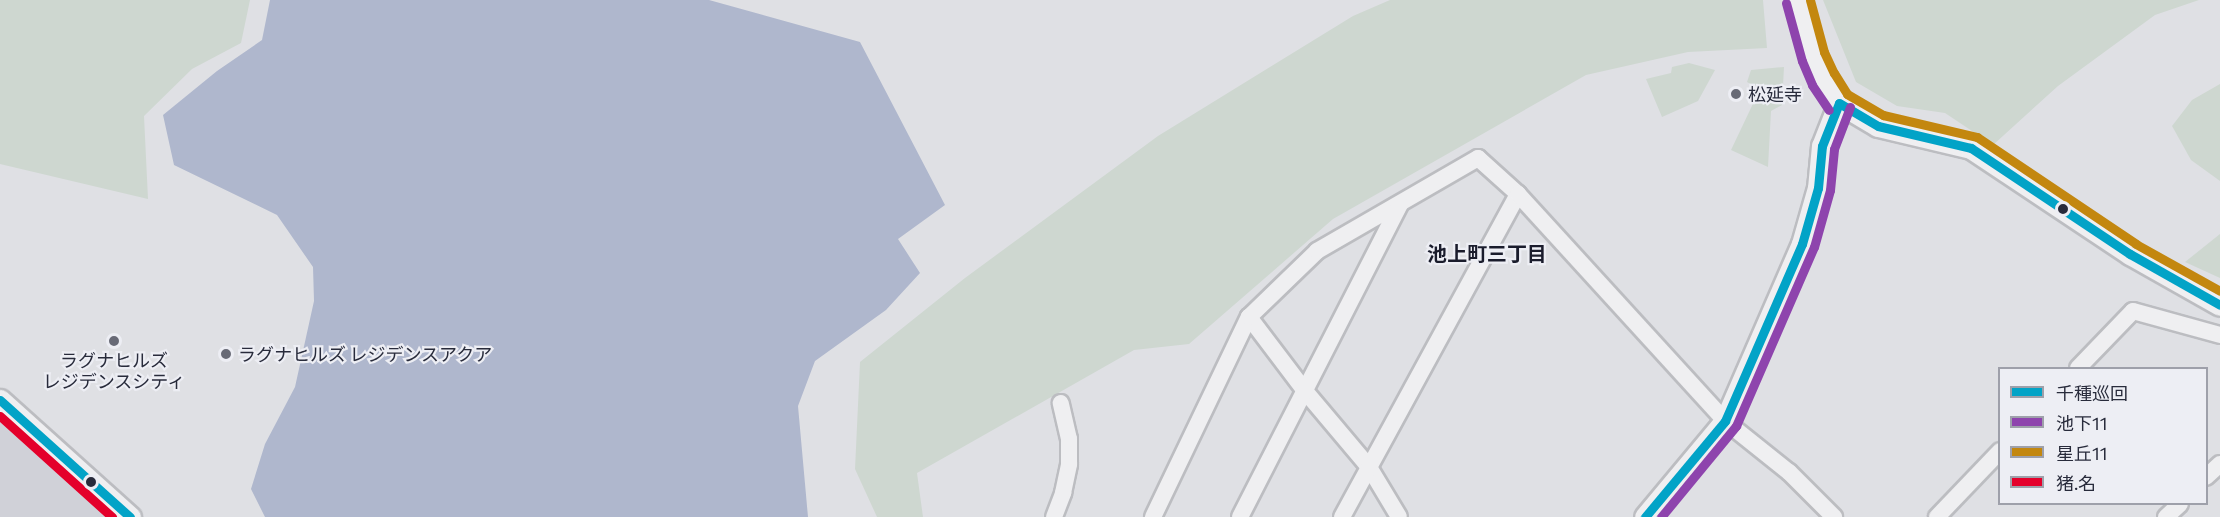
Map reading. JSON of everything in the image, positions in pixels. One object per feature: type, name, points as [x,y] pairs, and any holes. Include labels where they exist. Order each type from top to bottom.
[{"type":"street","points":[[1798,0],[1813,56],[1823,79],[1839,103],[1878,126],[1950,141],[1971,148],[2130,254],[2220,305]]},
{"type":"street","points":[[1645,517],[1725,421],[1802,244],[1818,188],[1822,146],[1839,103]]},
{"type":"street","points":[[1153,517],[1249,317],[1317,251],[1478,158],[1518,194],[1725,421],[1789,472],[1834,517]]},
{"type":"street","points":[[1342,517],[1518,194]]},
{"type":"street","points":[[1240,517],[1400,204]]},
{"type":"street","points":[[2080,367],[2133,311],[2220,335]]},
{"type":"street","points":[[1249,317],[1305,391],[1369,467],[1399,517]]},
{"type":"street","points":[[0,400],[130,517]]},
{"type":"street","points":[[1054,517],[1064,493],[1069,464],[1069,439],[1061,403]]},
{"type":"street","points":[[1937,517],[1998,453]]},
{"type":"street","points":[[2208,475],[2220,464]]},
{"type":"street","points":[[2166,517],[2179,505]]},
{"type":"shaded area","points":[[0,0],[250,0],[241,43],[192,69],[144,116],[148,199],[0,164]]},
{"type":"shaded area","points":[[1390,0],[1763,0],[1767,48],[1688,52],[1586,75],[1333,219],[1189,344],[1134,350],[917,473],[923,517],[877,517],[855,469],[860,362],[965,278],[1158,136],[1353,16]]},
{"type":"shaded area","points":[[1823,0],[2199,0],[2155,15],[2058,86],[1993,145],[1945,113],[1897,106],[1856,82]]},
{"type":"shaded area","points":[[1689,63],[1715,70],[1698,101],[1662,117],[1646,79],[1671,73],[1672,67]]},
{"type":"shaded area","points":[[1784,67],[1782,105],[1771,111],[1768,167],[1731,150],[1760,89],[1747,82],[1751,70]]},
{"type":"shaded area","points":[[2220,84],[2220,181],[2191,160],[2172,126],[2192,100]]},
{"type":"shaded area","points":[[2220,234],[2220,278],[2185,262]]},
{"type":"shaded area","points":[[0,416],[110,517],[0,517]]},
{"type":"water","points":[[270,0],[709,0],[860,42],[945,205],[898,239],[920,273],[886,310],[815,361],[798,406],[808,517],[265,517],[251,489],[265,444],[295,387],[314,301],[313,267],[277,215],[174,165],[163,115],[217,71],[262,40]]},
{"type":"transit line","name":"星丘11","points":[[1810,0],[1824,52],[1847,94],[1883,115],[1977,137],[2136,244],[2220,291]]},
{"type":"transit line","name":"池下11","points":[[1786,3],[1802,61],[1812,85],[1829,110]]},
{"type":"transit line","name":"千種巡回","points":[[1839,103],[1878,126],[1971,148],[2130,254],[2220,305]]},
{"type":"transit line","name":"千種巡回","points":[[1645,517],[1725,421],[1802,244],[1818,188],[1822,146],[1839,103]]},
{"type":"transit line","name":"池下11","points":[[1661,517],[1736,426],[1814,247],[1830,190],[1834,149],[1850,107]]},
{"type":"transit line","name":"千種巡回","points":[[0,400],[130,517]]},
{"type":"transit line","name":"猪.名","points":[[0,416],[112,517]]},
{"type":"place","name":"松延寺","points":[[1736,94]]},
{"type":"place","name":"ラグナヒルズ レジデンスシティ","points":[[114,341]]},
{"type":"place","name":"ラグナヒルズ レジデンスアクア","points":[[226,354]]},
{"type":"district","name":"池上町三丁目","points":[[1487,253]]}]
